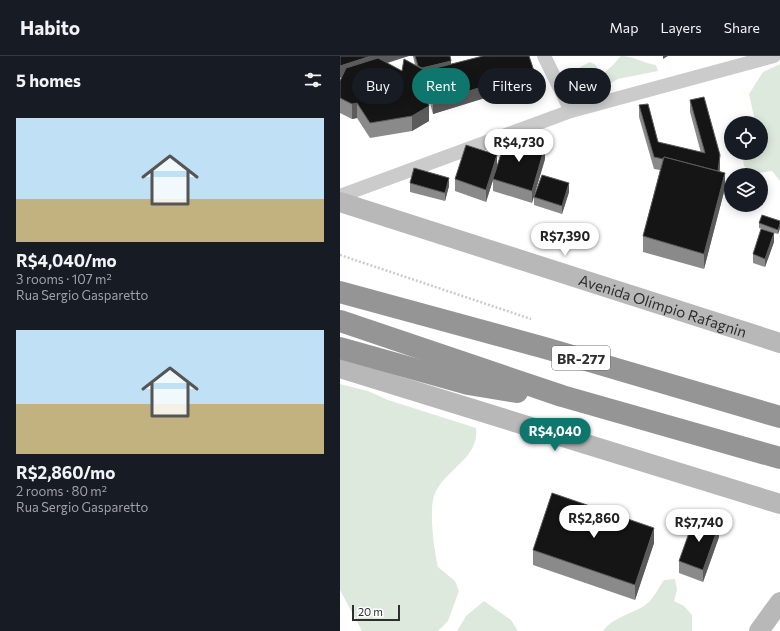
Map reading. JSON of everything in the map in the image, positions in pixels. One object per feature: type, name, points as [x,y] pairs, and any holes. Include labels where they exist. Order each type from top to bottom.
[{"type":"highway","points":[[340,280],[381,304]]},
{"type":"highway","name":"BR-277","points":[[340,292],[545,348],[780,417]]},
{"type":"highway","name":"BR-277","points":[[340,321],[562,396],[780,458]]},
{"type":"highway","points":[[340,348],[468,384],[562,396]]},
{"type":"main road","name":"Avenida Olímpio Rafagnin","points":[[340,202],[780,343]]},
{"type":"main road","points":[[340,368],[780,504]]},
{"type":"main road","points":[[759,631],[780,602]]},
{"type":"street","points":[[544,56],[571,111]]},
{"type":"street","points":[[340,196],[571,111],[774,56]]},
{"type":"path","points":[[340,255],[531,319]]},
{"type":"shaded area","points":[[621,56],[630,57],[656,65],[658,71],[618,79],[611,83],[611,68],[610,68]]},
{"type":"shaded area","points":[[590,62],[596,65],[597,68],[580,68]]},
{"type":"shaded area","points":[[780,64],[780,181],[772,171],[768,172],[768,168],[746,168],[744,166],[743,160],[768,160],[768,116],[754,116],[749,94],[763,72]]},
{"type":"shaded area","points":[[340,384],[368,391],[388,400],[476,428],[476,439],[472,448],[467,456],[445,479],[434,496],[432,512],[433,532],[438,567],[455,581],[459,591],[448,621],[438,631],[362,631],[340,590]]},
{"type":"shaded area","points":[[675,579],[677,590],[674,601],[684,606],[692,615],[692,631],[603,631],[608,625],[620,617],[639,609],[650,601],[664,580]]},
{"type":"shaded area","points":[[484,601],[511,620],[518,631],[457,631],[466,616]]},
{"type":"building","points":[[340,56],[371,56],[340,66]]},
{"type":"building","points":[[415,56],[450,56],[451,61],[422,68],[418,66]]},
{"type":"building","points":[[483,56],[529,56],[533,68],[478,68],[478,88],[470,91],[470,68],[436,68]]},
{"type":"building","points":[[378,58],[396,68],[352,68],[352,104],[340,98],[340,81],[346,68]]},
{"type":"building","points":[[404,59],[420,68],[412,68],[412,104],[429,104],[429,106],[412,116],[370,123],[358,104],[404,104],[404,68],[402,68]]},
{"type":"building","points":[[704,97],[720,155],[718,171],[664,157],[663,159],[654,157],[639,105],[648,104],[658,142],[705,153],[690,100]]},
{"type":"building","points":[[507,135],[545,146],[532,191],[493,179]]},
{"type":"building","points":[[466,145],[497,155],[486,190],[455,179]]},
{"type":"building","points":[[664,157],[724,173],[704,254],[643,236]]},
{"type":"building","points":[[414,168],[449,178],[445,193],[410,183]]},
{"type":"building","points":[[542,175],[569,183],[562,206],[534,197]]},
{"type":"building","points":[[762,215],[780,221],[778,230],[759,223]]},
{"type":"building","points":[[761,229],[774,233],[765,259],[753,254]]},
{"type":"building","points":[[552,493],[654,528],[635,585],[533,550]]},
{"type":"building","points":[[695,516],[719,525],[703,570],[679,561]]}]
